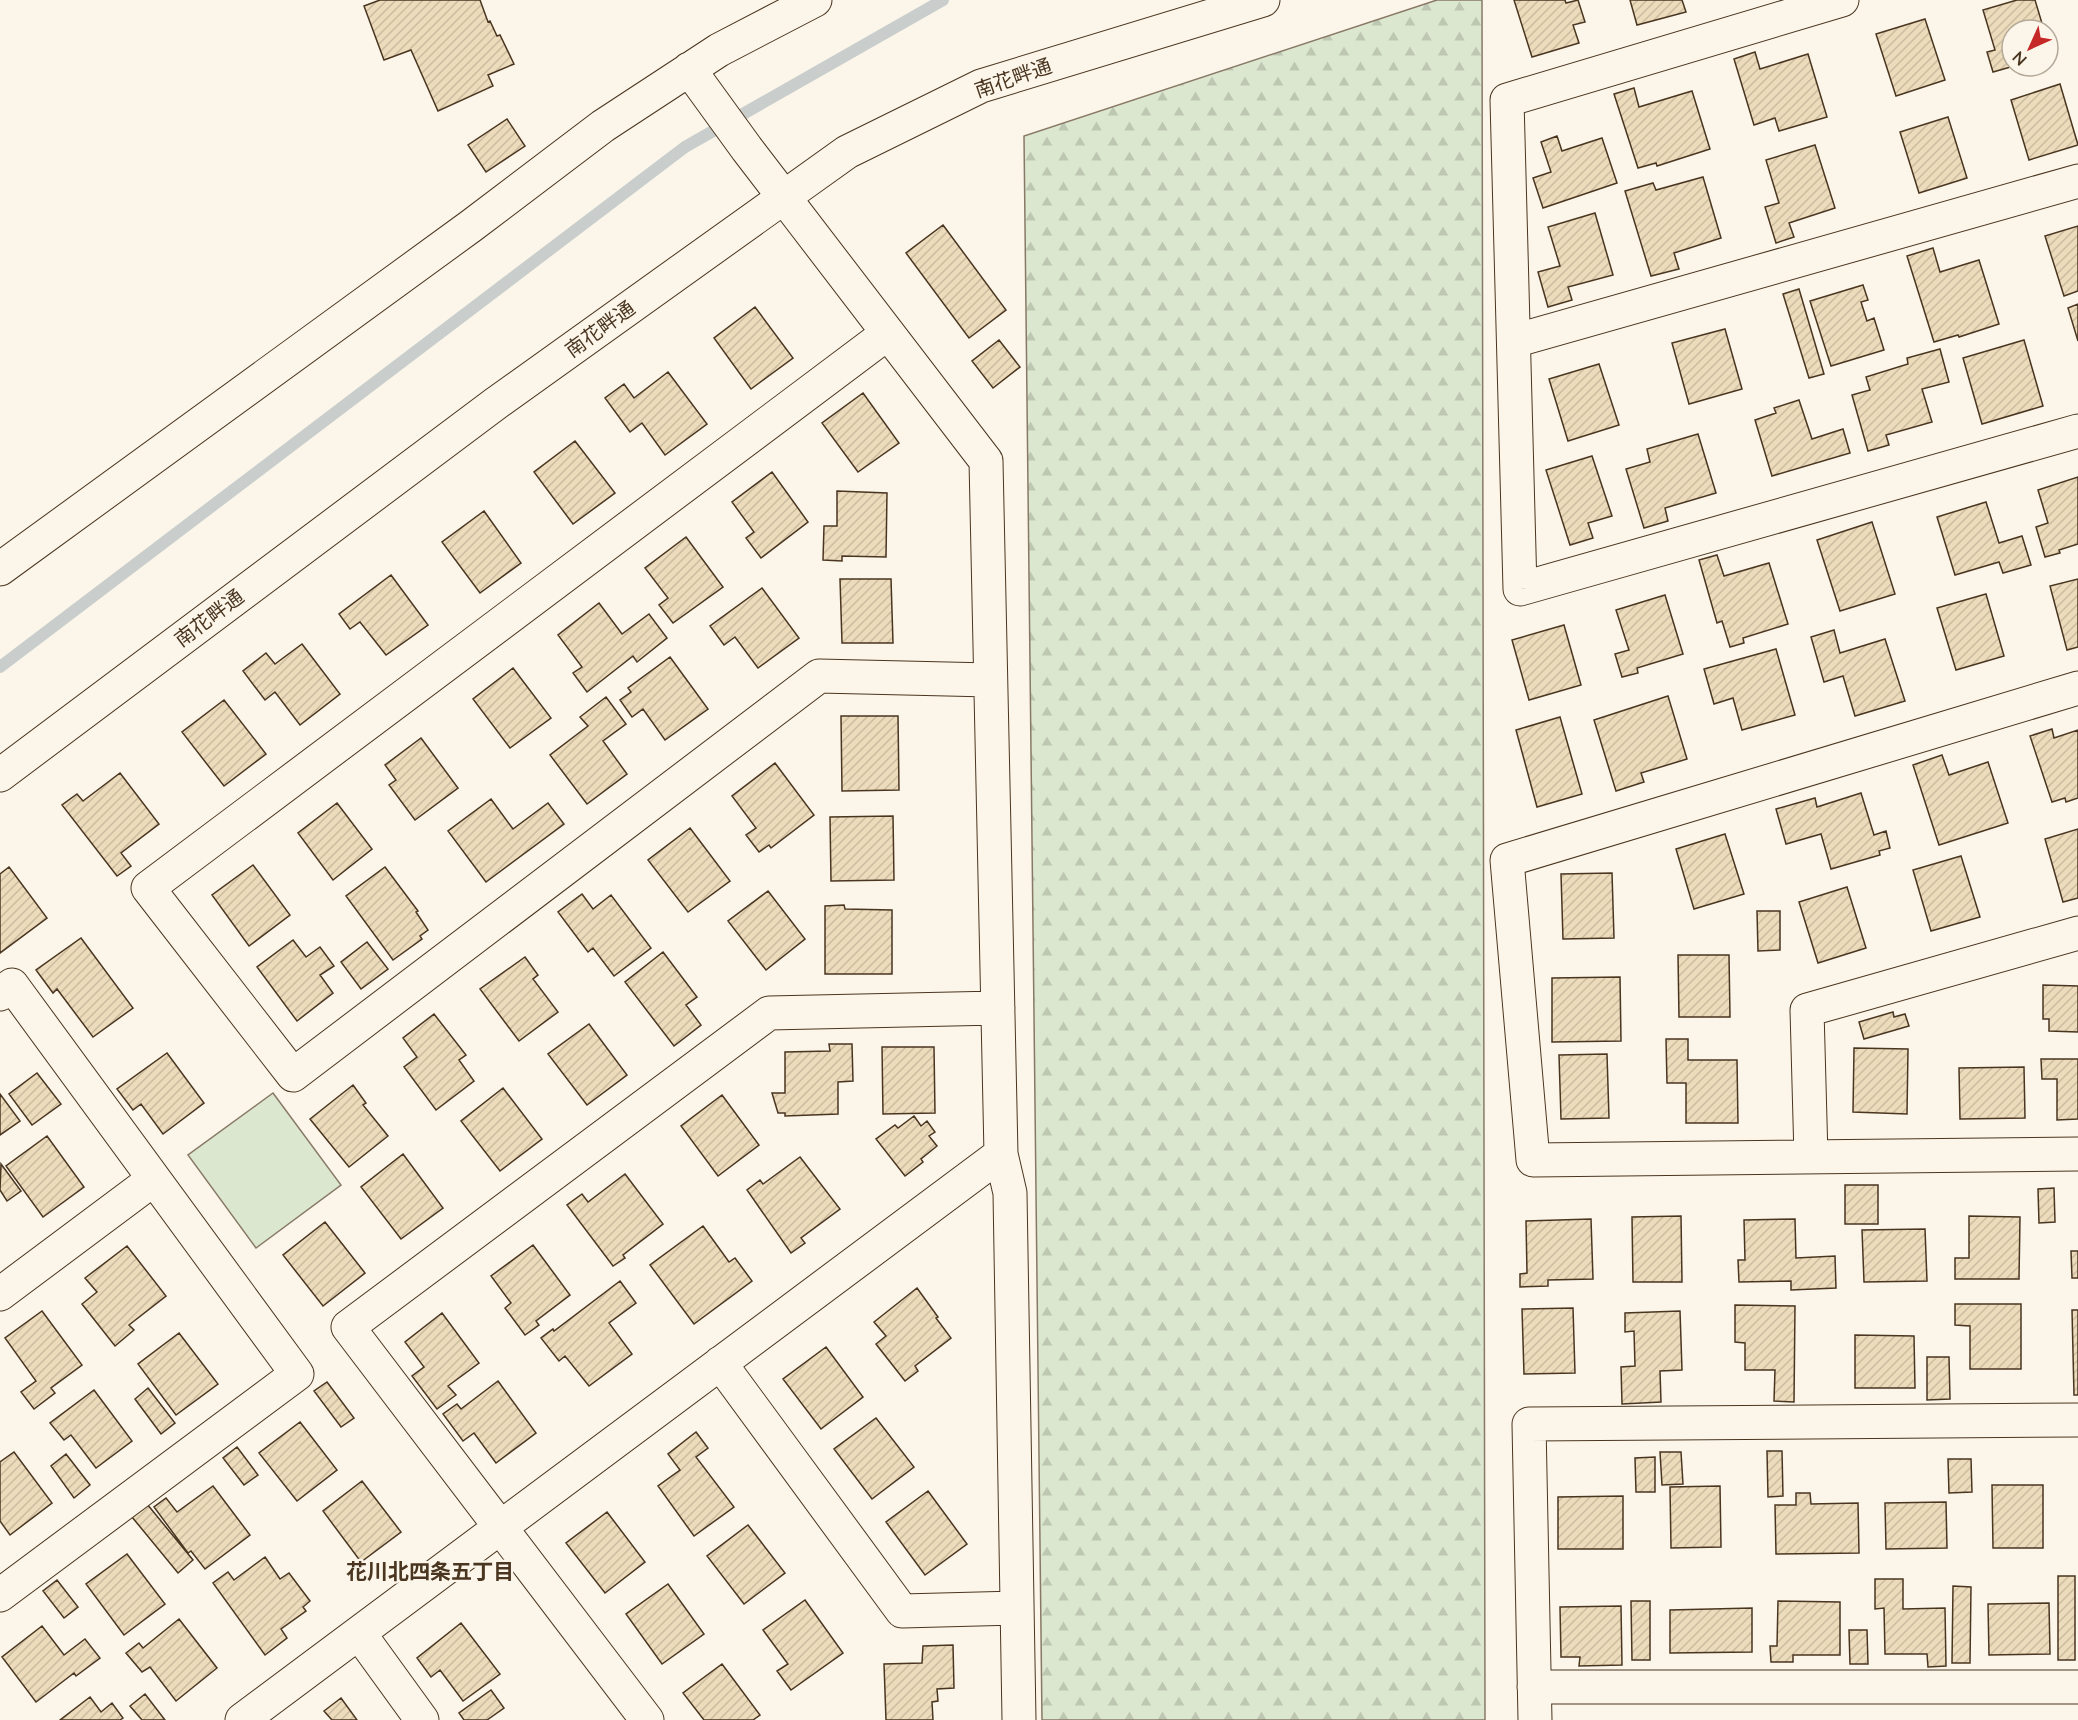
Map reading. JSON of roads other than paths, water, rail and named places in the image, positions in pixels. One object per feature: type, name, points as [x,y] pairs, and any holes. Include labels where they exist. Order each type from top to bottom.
[{"type":"street","points":[[0,569],[603,126],[719,50],[815,0]]},
{"type":"street","name":"南花畔通","points":[[0,776],[495,404],[847,152],[981,86],[1263,0]]},
{"type":"street","points":[[1842,0],[1507,100],[1520,589],[2078,431]]},
{"type":"street","points":[[689,69],[747,149],[986,461],[1001,1154],[1010,1193],[1019,1720]]},
{"type":"street","points":[[1514,341],[2078,181]]},
{"type":"street","points":[[888,333],[148,888],[293,1075],[819,676],[990,680]]},
{"type":"street","points":[[2078,688],[1507,860],[1533,1160],[2078,1154]]},
{"type":"street","points":[[1810,1157],[1807,1010],[2078,933]]},
{"type":"street","points":[[0,994],[12,985],[297,1374],[0,1595]]},
{"type":"street","points":[[647,1720],[348,1327],[769,1013],[998,1008]]},
{"type":"street","points":[[242,1720],[1001,1154]]},
{"type":"street","points":[[0,1294],[154,1179]]},
{"type":"street","points":[[720,1364],[902,1611],[1017,1608]]},
{"type":"street","points":[[1535,1720],[1529,1424],[2078,1420]]},
{"type":"street","points":[[359,1633],[422,1720]]},
{"type":"street","points":[[1534,1687],[2078,1687]]},
{"type":"waterway","points":[[0,667],[685,147],[943,0]]},
{"type":"district","name":"花川北四条五丁目","points":[[430,1572]]}]
